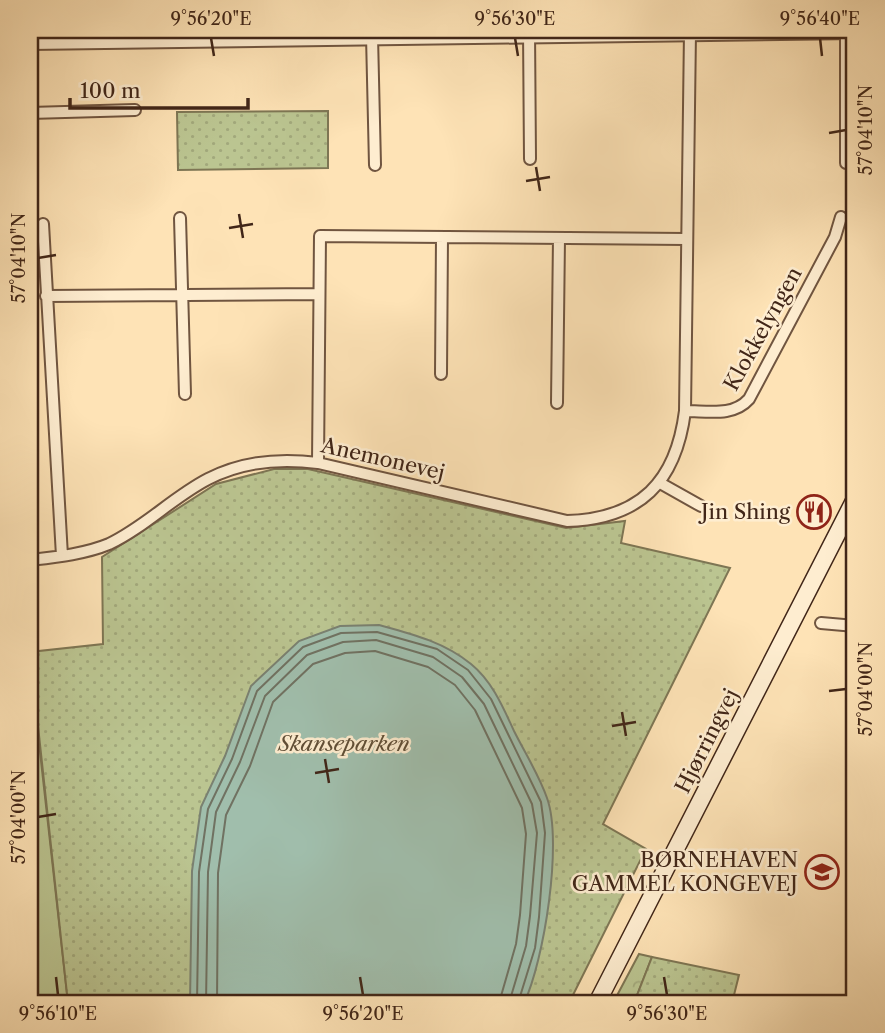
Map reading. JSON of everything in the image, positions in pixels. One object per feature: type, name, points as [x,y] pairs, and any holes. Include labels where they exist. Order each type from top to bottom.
[{"type":"main road","name":"Hjørringvej","points":[[597,1003],[855,499]]},
{"type":"street","points":[[30,42],[529,32],[850,31],[846,163]]},
{"type":"street","points":[[529,32],[530,159]]},
{"type":"street","name":"Anemonevej","points":[[30,560],[62,556],[106,545],[133,531],[207,479],[237,467],[288,459],[318,463],[567,520],[594,520],[616,514],[642,500],[660,483],[675,457],[685,411],[690,32]]},
{"type":"street","points":[[372,36],[375,165]]},
{"type":"street","points":[[30,113],[135,110]]},
{"type":"street","points":[[180,218],[185,394]]},
{"type":"street","name":"Klokkelyngen","points":[[685,411],[729,412],[742,408],[750,400],[835,237],[841,218]]},
{"type":"street","points":[[43,224],[62,556]]},
{"type":"street","points":[[318,463],[320,236],[686,239]]},
{"type":"street","points":[[441,374],[442,237]]},
{"type":"street","points":[[558,402],[559,238]]},
{"type":"street","points":[[46,296],[319,295]]},
{"type":"street","points":[[660,483],[701,506]]},
{"type":"street","points":[[821,623],[855,626]]},
{"type":"green space","points":[[328,111],[328,168],[178,170],[177,112]]},
{"type":"green space","name":"Skanseparken","points":[[274,469],[308,469],[566,528],[625,521],[621,543],[730,568],[603,824],[646,849],[569,1003],[68,1003],[30,652],[103,644],[102,557],[216,484]]},
{"type":"green space","points":[[30,696],[34,698],[68,1003],[30,1003]]},
{"type":"green space","points":[[639,954],[652,957],[634,1003],[613,1003]]},
{"type":"green space","points":[[652,957],[739,975],[732,1003],[634,1003]]},
{"type":"water","points":[[379,625],[439,644],[471,664],[485,678],[496,695],[544,789],[551,818],[552,871],[544,931],[524,1003],[190,1003],[192,871],[201,807],[225,756],[251,686],[299,641],[340,626]]},
{"type":"place","name":"Jin Shing","points":[[814,512]]},
{"type":"place","name":"BØRNEHAVEN GAMMEL KONGEVEJ","points":[[822,872]]}]
